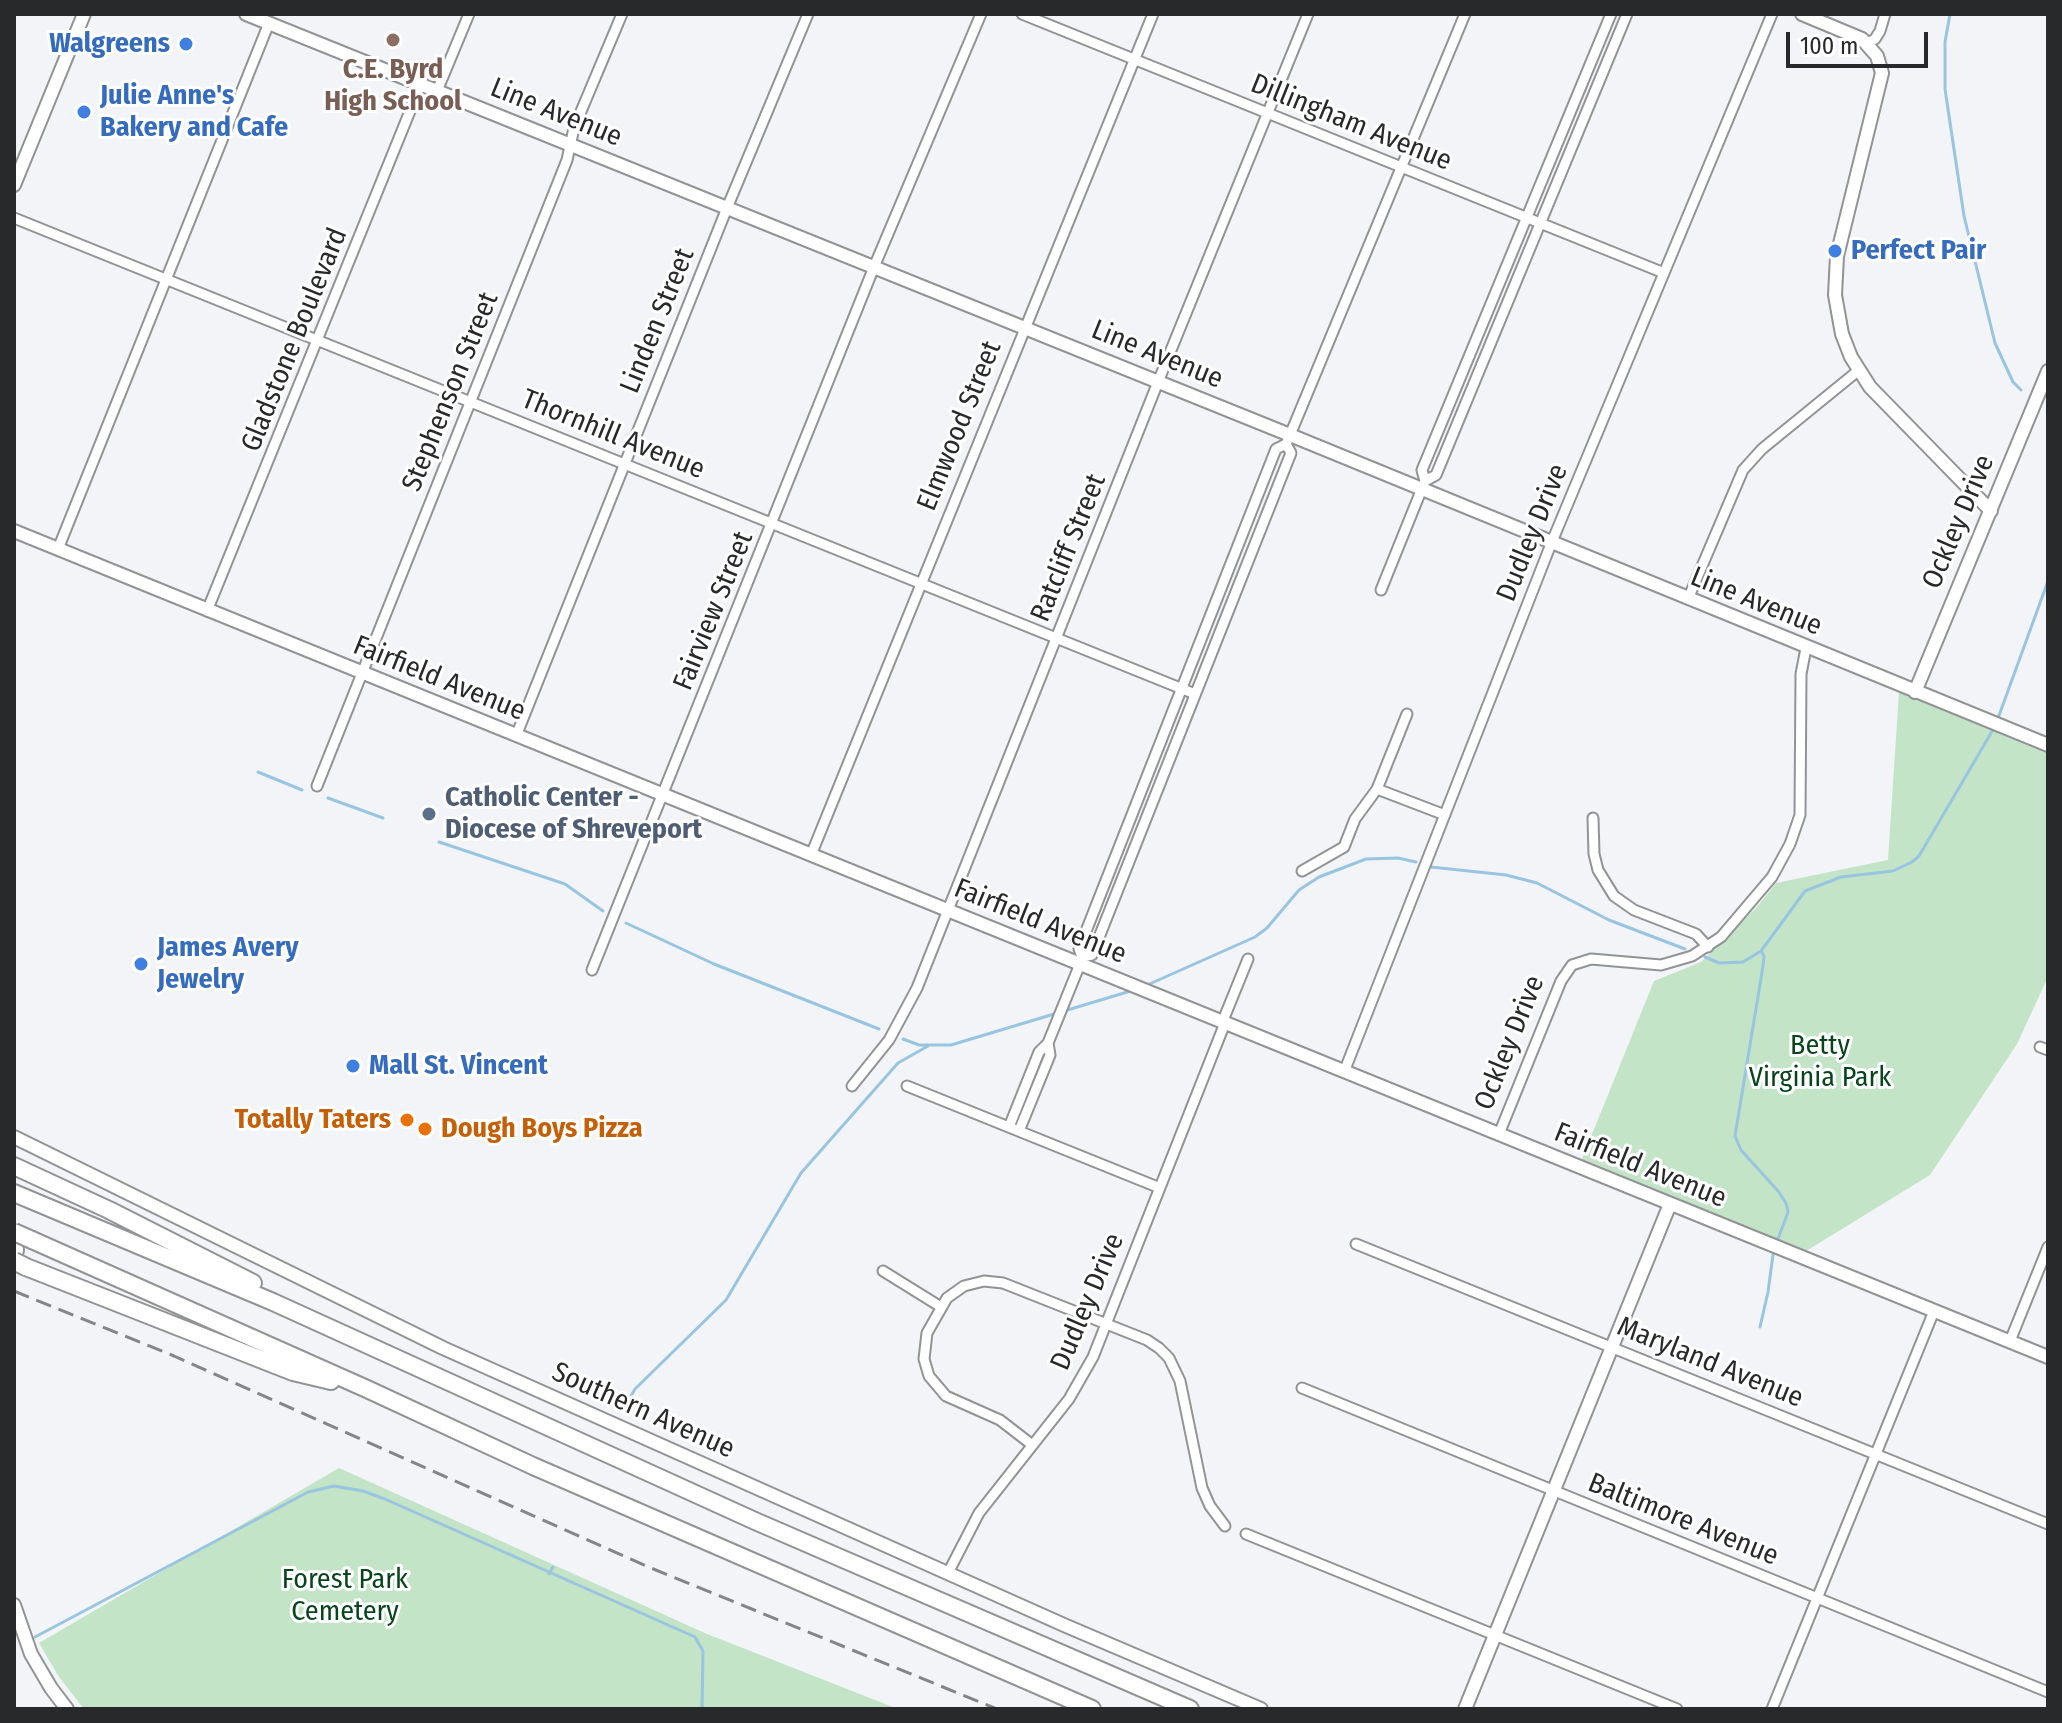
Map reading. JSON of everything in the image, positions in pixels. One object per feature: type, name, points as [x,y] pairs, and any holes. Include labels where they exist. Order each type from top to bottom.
[{"type":"highway","points":[[14,1166],[233,1273],[409,1365]]},
{"type":"highway","points":[[14,1193],[273,1302],[755,1521],[1190,1709]]},
{"type":"highway","points":[[14,1232],[533,1466],[1092,1709]]},
{"type":"highway","points":[[18,1264],[293,1372],[367,1389]]},
{"type":"street","points":[[14,185],[84,14]]},
{"type":"street","name":"Line Avenue","points":[[246,14],[1024,327],[1288,440],[1423,486],[1551,544],[2048,745]]},
{"type":"street","points":[[437,91],[469,14]]},
{"type":"street","name":"Stephenson Street","points":[[317,786],[567,160],[574,128],[622,14]]},
{"type":"street","name":"Linden Street","points":[[516,736],[808,14]]},
{"type":"street","name":"Fairview Street","points":[[592,970],[874,267],[981,14]]},
{"type":"street","name":"Dillingham Avenue","points":[[1022,14],[1664,273]]},
{"type":"street","name":"Elmwood Street","points":[[811,855],[1153,14]]},
{"type":"street","name":"Ratcliff Street","points":[[852,1086],[889,1040],[903,1017],[949,911],[1158,382],[1308,14]]},
{"type":"street","points":[[1014,1129],[1039,1052],[1048,1043],[1081,960],[1079,949],[1276,449],[1288,440],[1465,14]]},
{"type":"street","points":[[1381,590],[1423,486],[1422,470],[1611,14]]},
{"type":"street","points":[[1423,486],[1436,475],[1627,14]]},
{"type":"street","name":"Dudley Drive","points":[[1344,1072],[1551,544],[1772,14]]},
{"type":"street","points":[[1802,14],[1867,43],[1877,56],[1882,73],[1840,241],[1835,280],[1836,311],[1842,334],[1859,370],[1878,396],[1991,511]]},
{"type":"street","points":[[1867,43],[1875,39],[1880,31],[1885,14]]},
{"type":"street","points":[[58,549],[269,23]]},
{"type":"street","name":"Gladstone Boulevard","points":[[207,611],[421,84]]},
{"type":"street","name":"Thornhill Avenue","points":[[14,218],[1195,694]]},
{"type":"street","points":[[1688,599],[1743,470],[1762,449],[1859,370]]},
{"type":"street","name":"Ockley Drive","points":[[1915,692],[2048,371]]},
{"type":"street","points":[[1081,960],[1092,955],[1291,453],[1288,440]]},
{"type":"street","name":"Fairfield Avenue","points":[[14,531],[949,911],[1081,960],[1126,983],[2048,1357]]},
{"type":"street","points":[[1233,560],[1246,566]]},
{"type":"street","name":"Ockley Drive","points":[[1499,1134],[1561,981],[1572,965],[1591,959],[1661,965],[1683,960],[1721,937],[1772,877],[1798,824],[1801,800],[1801,674],[1806,648]]},
{"type":"street","points":[[1302,871],[1344,847],[1355,819],[1377,789],[1407,714]]},
{"type":"street","points":[[1377,789],[1445,815]]},
{"type":"street","points":[[1593,818],[1594,854],[1598,870],[1614,896],[1634,910],[1696,934],[1708,947]]},
{"type":"street","points":[[1126,829],[1140,834]]},
{"type":"street","name":"Dudley Drive","points":[[948,1573],[979,1513],[1075,1390],[1093,1357],[1248,959]]},
{"type":"street","points":[[907,1086],[1160,1188]]},
{"type":"street","name":"Southern Avenue","points":[[14,1137],[381,1319],[948,1573],[1261,1709]]},
{"type":"street","points":[[1465,1709],[1670,1204]]},
{"type":"street","points":[[14,1232],[18,1264]]},
{"type":"street","name":"Maryland Avenue","points":[[1356,1244],[2048,1524]]},
{"type":"street","points":[[2010,1341],[2048,1247]]},
{"type":"street","points":[[883,1271],[941,1307]]},
{"type":"street","points":[[1031,1444],[1005,1423],[946,1396],[932,1381],[925,1365],[927,1333],[951,1294],[964,1286],[990,1281],[1008,1285],[1147,1340],[1159,1348],[1177,1370],[1202,1488],[1210,1506],[1225,1526]]},
{"type":"street","points":[[1772,1709],[1934,1311]]},
{"type":"street","name":"Baltimore Avenue","points":[[1302,1388],[2048,1692]]},
{"type":"street","points":[[1246,1534],[1677,1709]]},
{"type":"street","points":[[14,1605],[31,1654],[67,1709]]},
{"type":"green space","name":"Betty Virginia Park","points":[[1899,692],[2048,754],[2048,977],[2017,1044],[1930,1175],[1806,1251],[1582,1159],[1654,981],[1701,962],[1757,907],[1776,883],[1888,860]]},
{"type":"green space","name":"Forest Park Cemetery","points":[[339,1468],[707,1634],[898,1709],[84,1709],[59,1677],[39,1643]]},
{"type":"waterway","points":[[1950,14],[1945,42],[1945,89],[1964,216],[1995,343],[2013,382],[2021,390]]},
{"type":"waterway","points":[[1997,721],[2048,581]]},
{"type":"waterway","points":[[1705,957],[1719,963],[1743,962],[1761,951],[1805,891],[1841,877],[1893,871],[1912,862],[1919,856],[1994,728]]},
{"type":"waterway","points":[[258,772],[302,790]]},
{"type":"waterway","points":[[328,798],[383,818]]},
{"type":"waterway","points":[[439,842],[565,884],[603,911]]},
{"type":"waterway","points":[[1145,986],[1255,937],[1267,928],[1299,890],[1319,877],[1366,859],[1398,858],[1416,862]]},
{"type":"waterway","points":[[1431,867],[1506,875],[1537,883],[1609,920],[1685,949]]},
{"type":"waterway","points":[[626,923],[714,964],[879,1029]]},
{"type":"waterway","points":[[1761,951],[1763,966],[1735,1136],[1741,1150],[1786,1203],[1788,1212],[1778,1239]]},
{"type":"waterway","points":[[903,1039],[919,1045],[951,1045],[1134,990]]},
{"type":"waterway","points":[[623,1410],[635,1389],[726,1300],[801,1173],[898,1063],[928,1046]]},
{"type":"waterway","points":[[1760,1327],[1773,1255]]},
{"type":"waterway","points":[[35,1637],[308,1492],[334,1486],[385,1499],[695,1637],[703,1651],[702,1709]]},
{"type":"waterway","points":[[549,1574],[553,1567]]},
{"type":"railway","points":[[14,1291],[174,1356],[651,1568],[997,1709]]},
{"type":"place","name":"C.E. Byrd High School","points":[[393,40]]},
{"type":"place","name":"Walgreens","points":[[186,44]]},
{"type":"place","name":"Julie Anne's Bakery and Cafe","points":[[84,112]]},
{"type":"place","name":"Perfect Pair","points":[[1835,251]]},
{"type":"place","name":"Catholic Center - Diocese of Shreveport","points":[[429,814]]},
{"type":"place","name":"James Avery Jewelry","points":[[141,964]]},
{"type":"place","name":"Mall St. Vincent","points":[[353,1066]]},
{"type":"place","name":"Totally Taters","points":[[407,1120]]},
{"type":"place","name":"Dough Boys Pizza","points":[[425,1129]]}]
